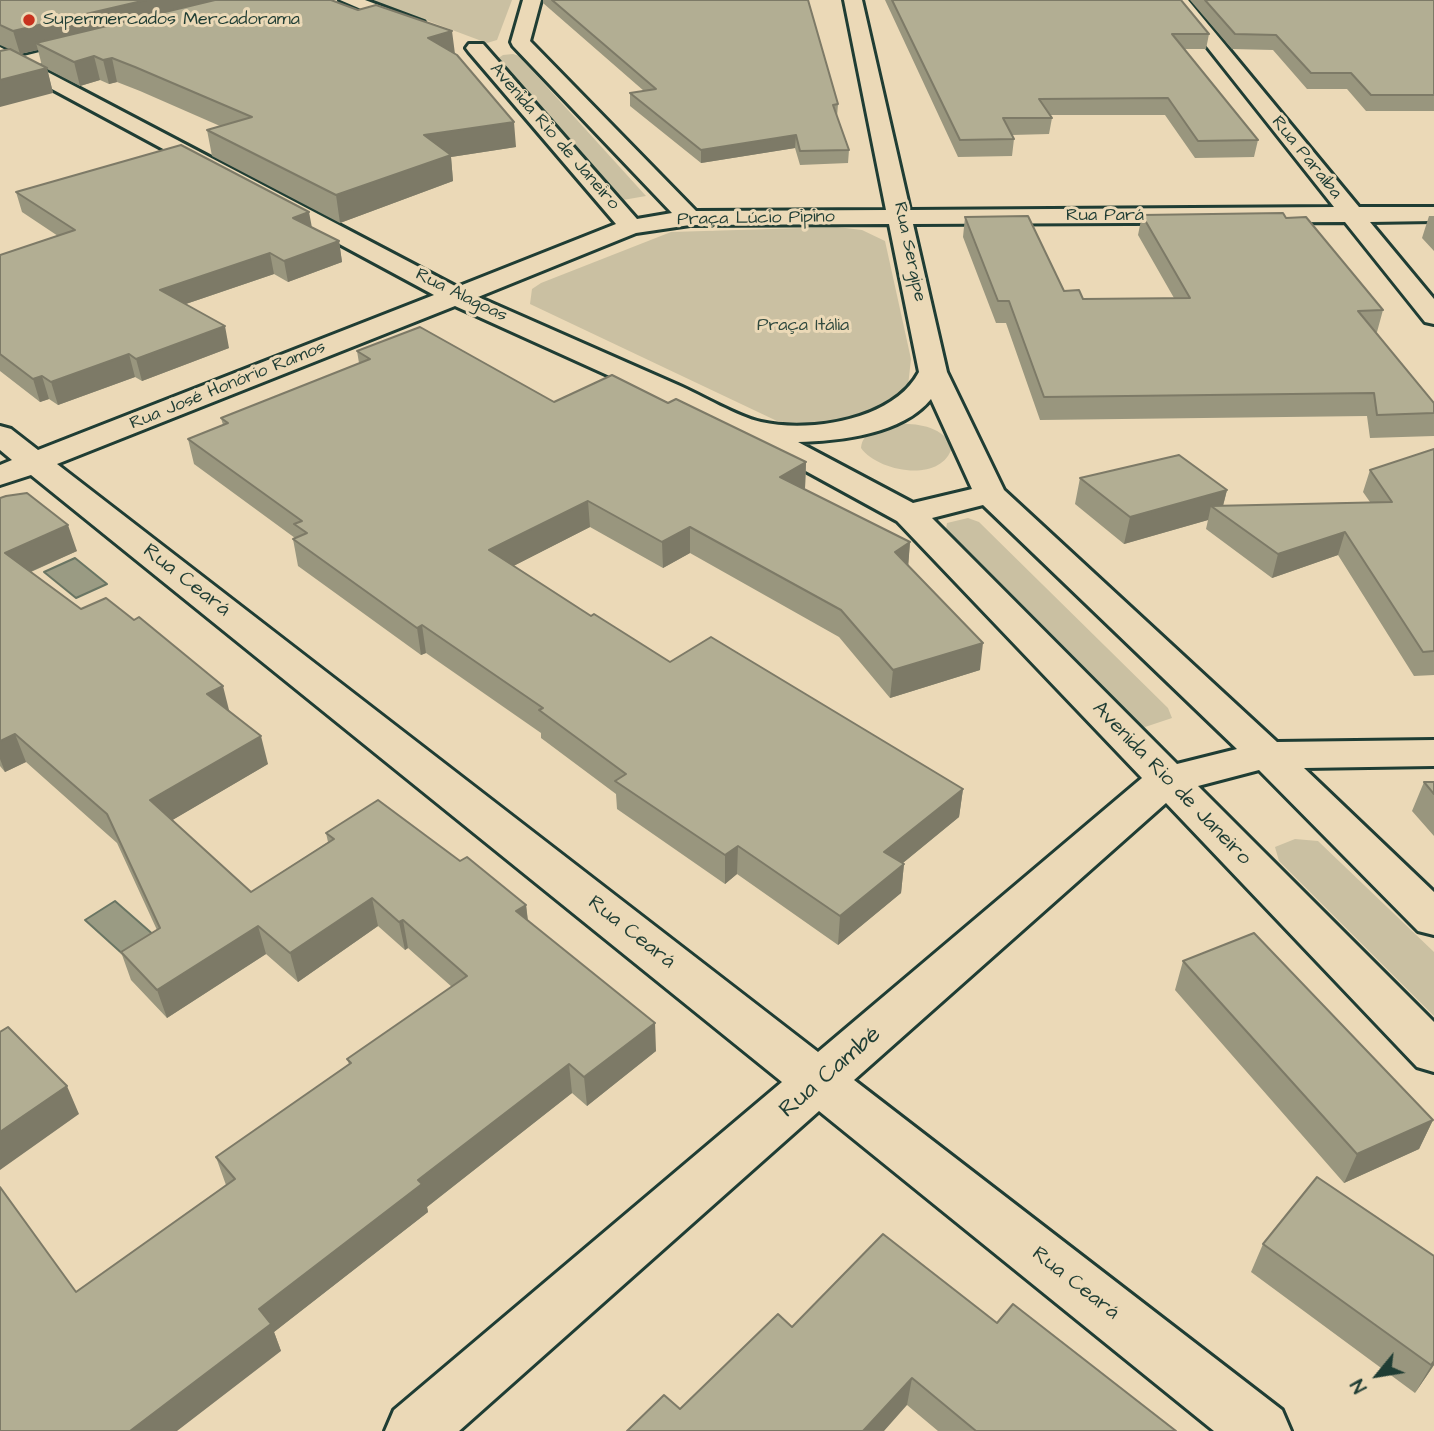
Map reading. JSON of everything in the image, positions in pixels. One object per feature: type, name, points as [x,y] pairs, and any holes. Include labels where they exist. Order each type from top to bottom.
[{"type":"street","points":[[349,0],[438,33]]},
{"type":"street","points":[[520,42],[532,0]]},
{"type":"street","name":"Rua Sergipe","points":[[853,0],[902,217],[933,372],[990,495]]},
{"type":"street","name":"Rua Paraíba","points":[[1179,0],[1434,316]]},
{"type":"street","points":[[7,54],[111,40]]},
{"type":"street","name":"Avenida Rio de Janeiro","points":[[631,227],[470,45],[520,42],[690,218]]},
{"type":"street","name":"Rua Alagoas","points":[[7,54],[455,296],[751,429],[909,514]]},
{"type":"street","name":"Rua Pará","points":[[902,217],[1434,214]]},
{"type":"street","name":"Praça Lúcio Pipino","points":[[455,296],[631,227],[690,218],[902,217]]},
{"type":"street","name":"Rua José Honório Ramos","points":[[17,469],[455,296]]},
{"type":"street","points":[[751,429],[793,434],[826,432],[864,423],[908,406],[924,389],[933,372]]},
{"type":"street","name":"Rua Ceará","points":[[0,435],[17,469],[820,1083],[1261,1431]]},
{"type":"street","points":[[909,514],[990,495],[1267,755],[1434,919]]},
{"type":"street","name":"Avenida Rio de Janeiro","points":[[909,514],[1434,1053]]},
{"type":"street","name":"Rua Cambé","points":[[415,1431],[820,1083],[1166,780],[1267,755],[1434,753]]},
{"type":"green space","points":[[372,0],[512,0],[497,40],[487,43]]},
{"type":"green space","points":[[513,54],[519,56],[646,196],[623,200],[617,196],[497,59]]},
{"type":"green space","name":"Praça Itália","points":[[837,227],[862,230],[885,241],[911,359],[908,386],[879,406],[846,418],[812,423],[777,421],[530,304],[532,289],[541,283],[671,232]]},
{"type":"green space","points":[[891,424],[934,429],[947,439],[952,447],[946,459],[923,470],[909,470],[895,468],[869,456],[861,448],[862,442],[872,432]]},
{"type":"green space","points":[[968,518],[979,522],[1168,708],[1172,718],[1145,727],[1128,719],[946,529],[947,523]]},
{"type":"green space","points":[[1295,839],[1318,841],[1434,952],[1434,1016],[1279,861],[1275,847]]},
{"type":"shaded area","points":[[75,558],[107,584],[76,598],[44,572]]},
{"type":"shaded area","points":[[115,901],[156,937],[126,957],[85,920]]},
{"type":"building","name":"Supermercados Mercadorama","points":[[0,0],[146,0],[13,31],[0,25]]},
{"type":"building","points":[[215,0],[331,0],[358,10],[376,5],[452,31],[428,38],[457,55],[514,122],[424,135],[451,155],[336,195],[207,130],[252,117],[112,58],[103,60],[94,56],[74,62],[36,43]]},
{"type":"building","points":[[552,0],[808,0],[838,104],[833,105],[849,150],[800,151],[796,135],[701,150],[630,93],[656,89]]},
{"type":"building","points":[[892,0],[1181,0],[1209,34],[1172,34],[1258,140],[1198,141],[1168,98],[1039,99],[1052,118],[1003,118],[1014,139],[960,140]]},
{"type":"building","points":[[1205,0],[1434,0],[1434,95],[1371,95],[1351,73],[1311,73],[1276,35],[1235,34]]},
{"type":"building","points":[[10,49],[47,68],[0,80],[0,51]]},
{"type":"building","points":[[181,145],[309,212],[293,218],[339,241],[284,261],[270,253],[160,290],[225,326],[136,359],[129,354],[51,382],[42,376],[33,379],[0,354],[0,255],[75,230],[16,192]]},
{"type":"building","points":[[1283,213],[1286,218],[1306,217],[1383,310],[1358,311],[1434,403],[1434,413],[1377,415],[1374,393],[1044,397],[1009,301],[998,301],[965,217],[1028,216],[1064,291],[1079,290],[1083,299],[1190,298],[1142,215]]},
{"type":"building","points":[[420,327],[554,402],[612,375],[668,403],[676,399],[806,462],[780,477],[910,542],[895,552],[983,643],[893,670],[841,610],[690,527],[662,542],[588,501],[489,550],[591,616],[594,614],[670,662],[711,637],[963,789],[884,852],[904,864],[840,916],[738,846],[725,855],[615,781],[626,774],[539,710],[543,708],[422,625],[417,628],[293,539],[307,533],[294,524],[302,521],[188,439],[228,423],[221,418],[370,359],[357,351]]},
{"type":"building","points":[[1434,449],[1434,651],[1423,652],[1345,532],[1278,554],[1211,506],[1392,502],[1370,470]]},
{"type":"building","points":[[1179,455],[1227,490],[1130,517],[1080,478]]},
{"type":"building","points":[[27,493],[68,525],[5,553],[81,609],[106,598],[134,620],[139,617],[223,686],[207,694],[261,736],[150,800],[251,892],[334,839],[326,833],[378,800],[460,861],[467,857],[526,905],[516,911],[655,1023],[584,1077],[569,1064],[418,1180],[422,1184],[259,1309],[271,1324],[130,1431],[0,1431],[0,1187],[76,1292],[235,1179],[216,1157],[351,1063],[347,1059],[467,976],[403,920],[399,922],[372,898],[290,953],[258,926],[157,990],[121,952],[160,928],[107,814],[15,734],[0,741],[0,498]]},
{"type":"building","points":[[1424,782],[1434,782],[1434,794]]},
{"type":"building","points":[[1254,933],[1433,1120],[1357,1154],[1183,961]]},
{"type":"building","points":[[8,1027],[67,1086],[0,1132],[0,1032]]},
{"type":"building","points":[[1317,1177],[1434,1256],[1434,1361],[1431,1365],[1263,1244]]},
{"type":"building","points":[[883,1234],[997,1323],[1013,1304],[1176,1431],[976,1431],[912,1378],[863,1431],[627,1431],[664,1395],[680,1409],[778,1314],[792,1327]]},
{"type":"place","name":"Supermercados Mercadorama","points":[[29,20]]}]
